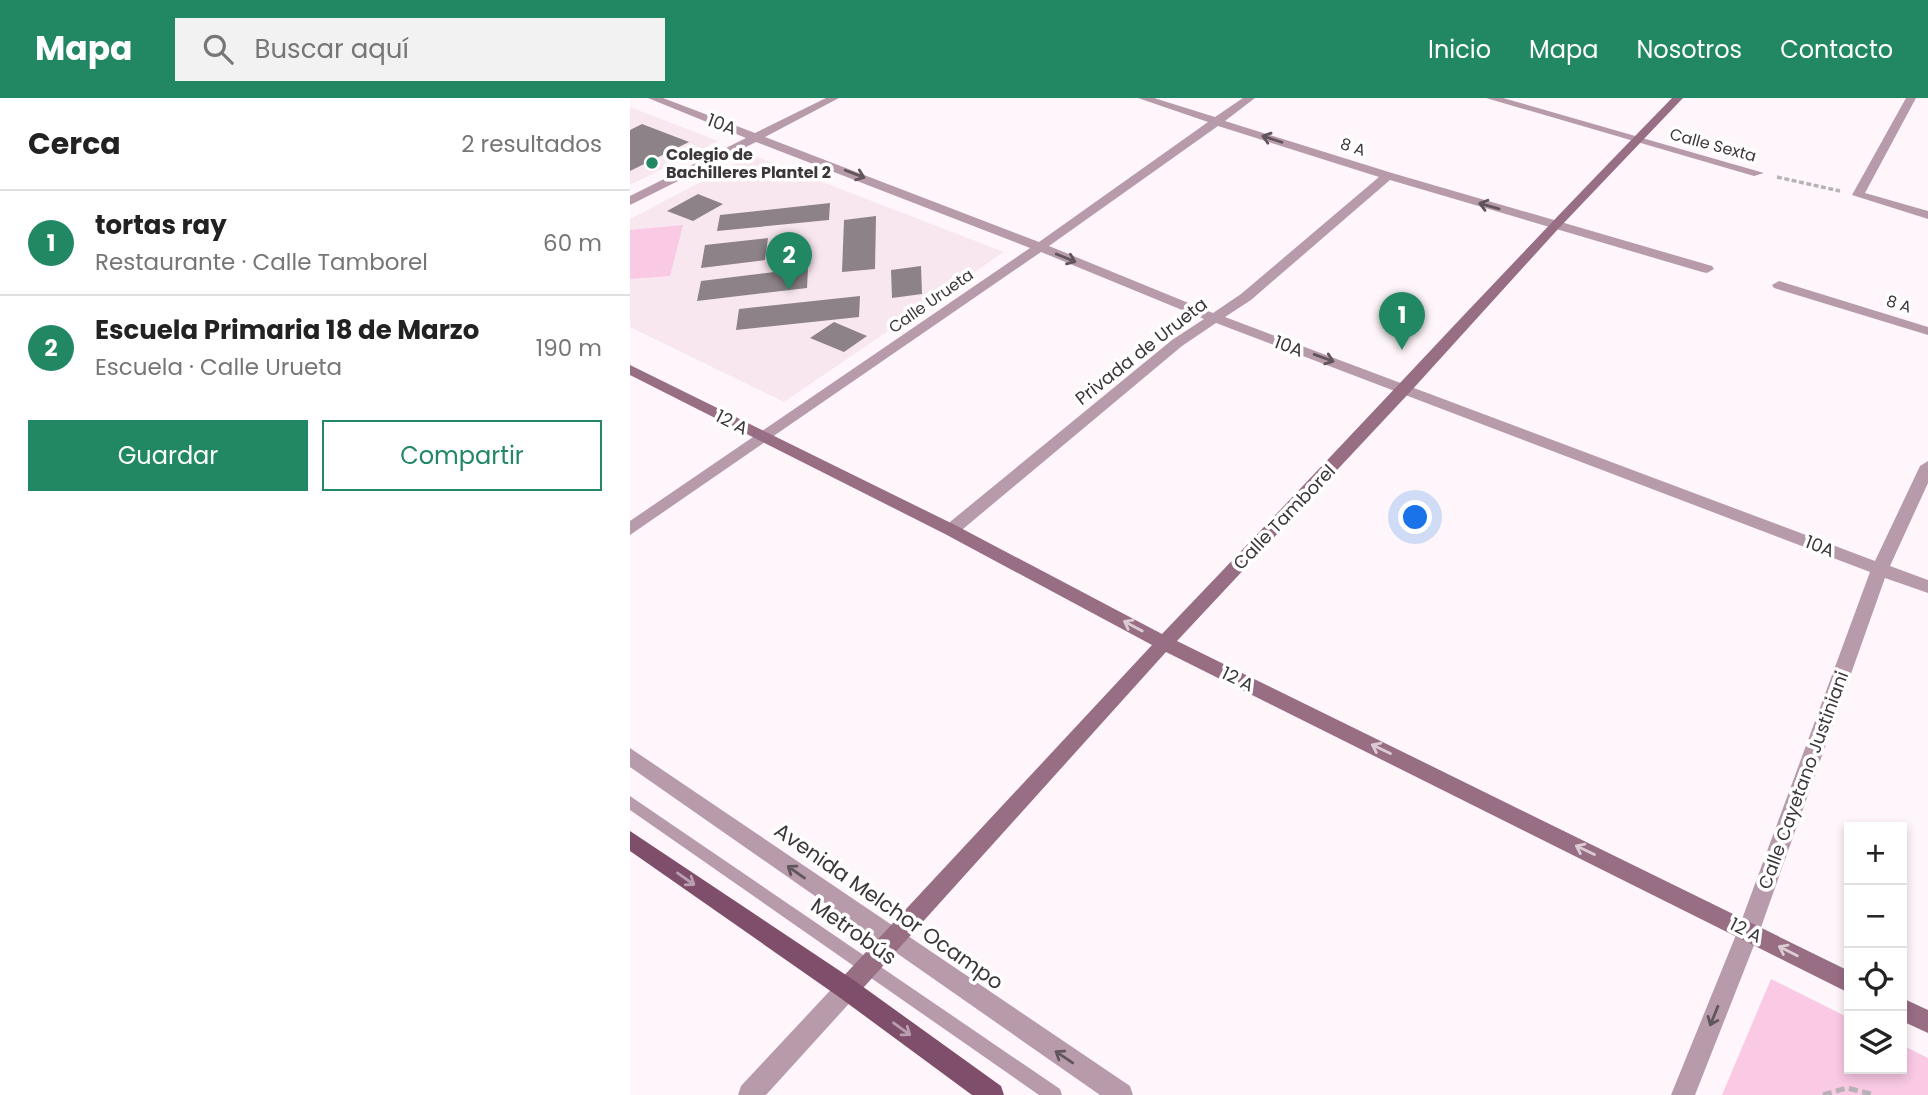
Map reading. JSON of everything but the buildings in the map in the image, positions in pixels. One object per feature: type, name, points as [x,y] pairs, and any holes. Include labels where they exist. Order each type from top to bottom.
[{"type":"main road","name":"Calle Tamborel","points":[[847,989],[1164,642],[1406,388],[1555,225],[1678,98]]},
{"type":"main road","name":"12 A","points":[[630,369],[951,530],[1164,642],[1844,979]]},
{"type":"main road","points":[[630,840],[847,989],[992,1095]]},
{"type":"main road","points":[[1906,1011],[1928,1022]]},
{"type":"street","name":"10A","points":[[653,98],[1040,247],[1212,317],[1928,587]]},
{"type":"street","points":[[630,201],[834,98]]},
{"type":"street","name":"8 A","points":[[1143,98],[1388,176],[1707,269]]},
{"type":"street","name":"Calle Urueta","points":[[630,529],[1040,247],[1250,98]]},
{"type":"street","name":"Calle Sexta","points":[[1491,98],[1758,173]]},
{"type":"street","points":[[1911,98],[1858,195],[1928,215]]},
{"type":"street","name":"Privada de Urueta","points":[[951,530],[1177,343],[1212,317],[1246,298],[1388,176]]},
{"type":"street","name":"8 A","points":[[1779,285],[1928,331]]},
{"type":"street","name":"Calle Cayetano Justiniani","points":[[1683,1095],[1749,930],[1880,569],[1928,466]]},
{"type":"street","name":"Avenida Melchor Ocampo","points":[[630,756],[1121,1095]]},
{"type":"street","points":[[750,1095],[847,989]]},
{"type":"lane","name":"Metrobús","points":[[630,802],[1054,1095]]},
{"type":"path","name":"Calle Sexta","points":[[1758,173],[1858,195]]},
{"type":"path","points":[[1823,1095],[1847,1088],[1875,1095]]},
{"type":"shaded area","name":"Colegio de Bachilleres Plantel 2","points":[[630,107],[718,141],[630,185]]},
{"type":"shaded area","points":[[752,155],[1004,252],[784,402],[630,327],[630,219]]},
{"type":"shaded area","points":[[683,225],[670,276],[630,279],[630,230]]},
{"type":"shaded area","points":[[1771,979],[1844,1016],[1844,1074],[1907,1074],[1907,1048],[1928,1058],[1928,1095],[1722,1095]]},
{"type":"place","name":"Colegio de Bachilleres Plantel 2","points":[[652,163]]},
{"type":"place","name":"Escuela Primaria 18 de Marzo","points":[[789,290]]},
{"type":"place","name":"tortas ray","points":[[1402,350]]}]
